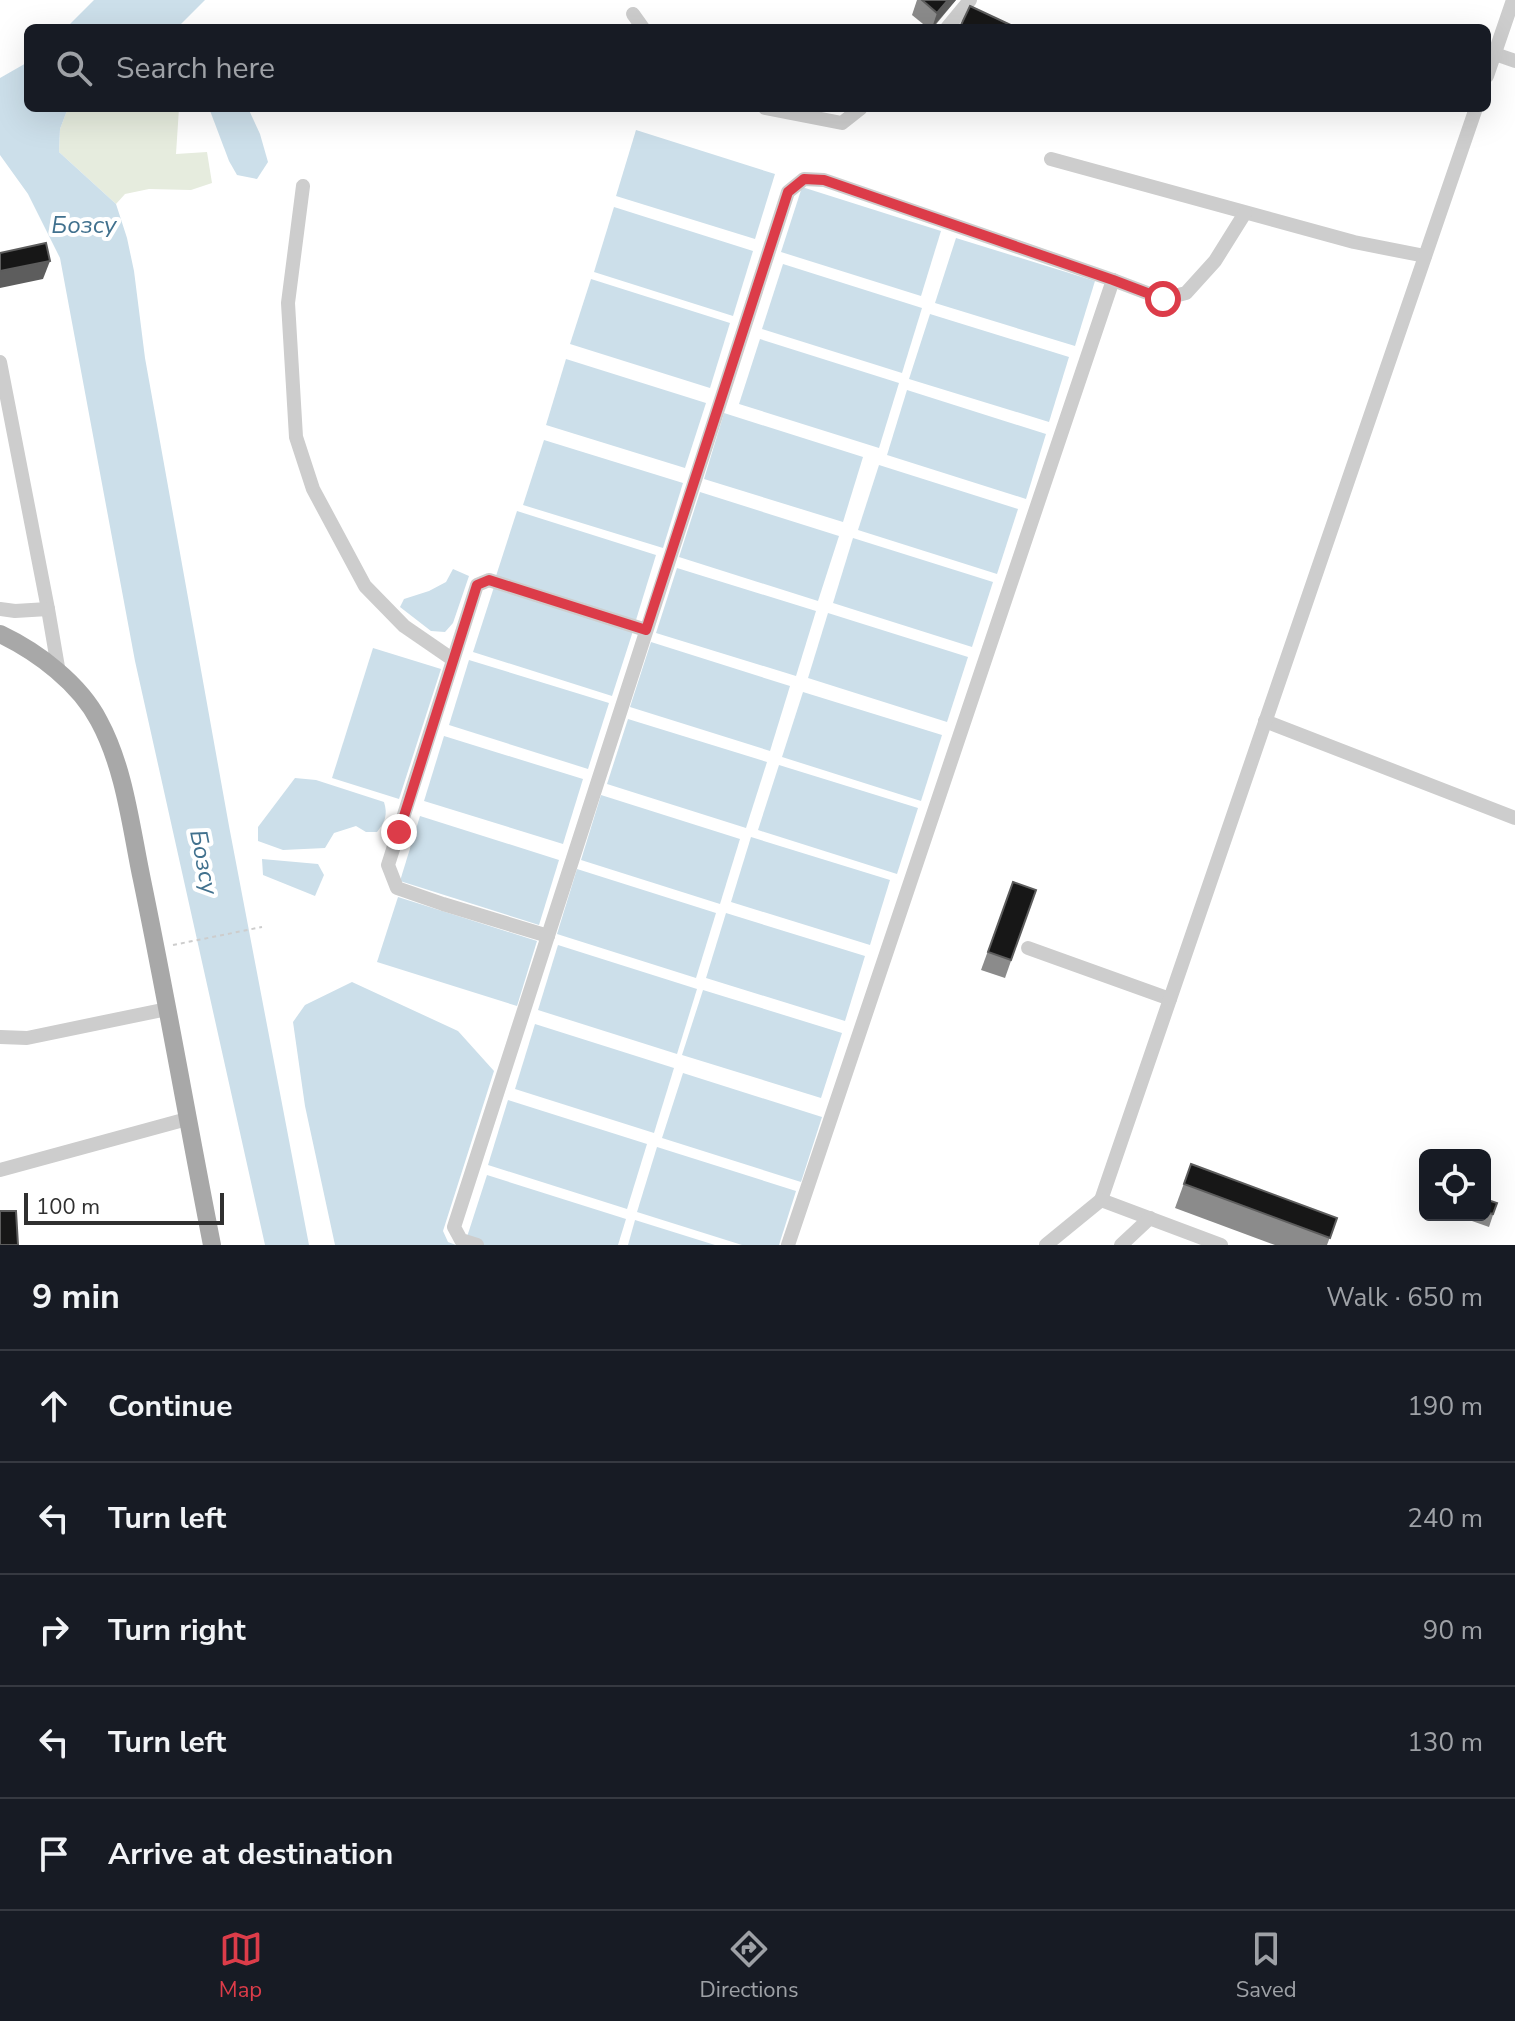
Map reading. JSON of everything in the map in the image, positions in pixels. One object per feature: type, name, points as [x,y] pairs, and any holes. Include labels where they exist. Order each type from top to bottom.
[{"type":"main road","points":[[0,634],[59,673],[85,699],[109,741],[156,948],[212,1245]]},
{"type":"street","points":[[950,24],[970,0]]},
{"type":"street","points":[[1491,65],[1513,0]]},
{"type":"street","points":[[633,14],[640,24]]},
{"type":"street","points":[[1495,54],[1515,61]]},
{"type":"street","points":[[786,112],[842,123],[856,112]]},
{"type":"street","points":[[1046,1245],[1101,1200],[1475,112]]},
{"type":"street","points":[[1051,159],[1354,242],[1425,256]]},
{"type":"street","points":[[477,1245],[461,1240],[454,1227],[788,192],[804,179],[824,180],[1163,299],[1186,293],[1215,261],[1245,213]]},
{"type":"street","points":[[303,186],[288,303],[296,437],[313,489],[365,586],[404,626],[452,659]]},
{"type":"street","points":[[788,1245],[1113,280]]},
{"type":"street","points":[[0,362],[59,673]]},
{"type":"street","points":[[548,936],[397,888],[389,872],[388,865],[452,659],[477,585],[489,580],[646,630]]},
{"type":"street","points":[[0,609],[48,609]]},
{"type":"street","points":[[1265,721],[1515,818]]},
{"type":"street","points":[[1028,948],[1170,999]]},
{"type":"street","points":[[0,1037],[27,1038],[167,1009]]},
{"type":"street","points":[[0,1170],[187,1119]]},
{"type":"street","points":[[1101,1200],[1221,1245]]},
{"type":"street","points":[[1121,1245],[1150,1218]]},
{"type":"path","points":[[179,943],[262,927]]},
{"type":"shaded area","points":[[66,112],[179,112],[176,154],[207,152],[212,183],[191,190],[149,189],[125,194],[116,204],[59,152],[60,129]]},
{"type":"water","points":[[94,0],[205,0],[181,24],[70,24]]},
{"type":"water","name":"Бозсу","points":[[24,64],[24,112],[66,112],[60,129],[59,152],[116,204],[127,238],[145,358],[229,826],[309,1245],[265,1245],[135,661],[60,258],[28,194],[0,155],[0,78]]},
{"type":"water","points":[[211,112],[250,112],[268,162],[257,179],[237,175]]},
{"type":"water","points":[[636,130],[775,174],[755,239],[616,196]]},
{"type":"water","points":[[802,187],[941,231],[921,296],[781,252]]},
{"type":"water","points":[[614,207],[753,251],[733,316],[594,272]]},
{"type":"water","points":[[956,238],[1095,281],[1075,346],[935,303]]},
{"type":"water","points":[[783,264],[922,308],[902,373],[762,329]]},
{"type":"water","points":[[591,279],[730,323],[710,388],[570,344]]},
{"type":"water","points":[[930,314],[1069,357],[1049,422],[909,379]]},
{"type":"water","points":[[760,339],[899,383],[879,448],[739,404]]},
{"type":"water","points":[[566,359],[706,403],[685,468],[546,425]]},
{"type":"water","points":[[907,390],[1046,434],[1026,499],[887,455]]},
{"type":"water","points":[[724,413],[863,457],[843,522],[704,479]]},
{"type":"water","points":[[544,440],[683,483],[663,548],[523,505]]},
{"type":"water","points":[[879,465],[1018,509],[997,574],[858,530]]},
{"type":"water","points":[[700,492],[839,536],[818,601],[679,557]]},
{"type":"water","points":[[517,511],[656,555],[636,620],[496,576]]},
{"type":"water","points":[[853,538],[993,582],[972,647],[833,603]]},
{"type":"water","points":[[677,568],[816,611],[796,676],[656,633]]},
{"type":"water","points":[[453,569],[469,576],[453,623],[445,632],[431,631],[400,607],[404,599],[446,582]]},
{"type":"water","points":[[494,587],[633,631],[612,696],[473,652]]},
{"type":"water","points":[[828,613],[968,657],[947,722],[808,678]]},
{"type":"water","points":[[651,642],[790,686],[770,751],[630,707]]},
{"type":"water","points":[[373,648],[441,669],[399,799],[332,778]]},
{"type":"water","points":[[469,660],[609,703],[588,769],[449,725]]},
{"type":"water","points":[[803,692],[942,735],[921,801],[782,757]]},
{"type":"water","points":[[628,719],[767,762],[746,828],[607,784]]},
{"type":"water","points":[[444,736],[583,779],[563,844],[424,801]]},
{"type":"water","points":[[779,765],[918,808],[897,874],[758,830]]},
{"type":"water","points":[[295,778],[316,780],[384,802],[384,822],[377,832],[366,832],[356,826],[334,833],[325,848],[283,850],[258,841],[258,827]]},
{"type":"water","points":[[601,795],[740,839],[720,904],[581,860]]},
{"type":"water","points":[[420,816],[559,860],[539,925],[400,881]]},
{"type":"water","points":[[751,837],[890,880],[870,945],[731,902]]},
{"type":"water","points":[[262,859],[318,864],[324,875],[315,896],[263,875]]},
{"type":"water","points":[[577,869],[716,913],[696,978],[557,934]]},
{"type":"water","points":[[398,897],[537,941],[517,1006],[377,962]]},
{"type":"water","points":[[726,913],[865,956],[845,1021],[706,978]]},
{"type":"water","points":[[558,945],[697,989],[677,1054],[538,1010]]},
{"type":"water","points":[[352,982],[458,1031],[494,1071],[443,1231],[448,1242],[456,1245],[335,1245],[305,1106],[293,1022],[305,1005]]},
{"type":"water","points":[[703,990],[842,1033],[821,1098],[682,1055]]},
{"type":"water","points":[[535,1024],[674,1068],[654,1133],[515,1089]]},
{"type":"water","points":[[683,1073],[822,1117],[801,1182],[662,1138]]},
{"type":"water","points":[[508,1100],[647,1144],[627,1209],[488,1165]]},
{"type":"water","points":[[657,1147],[796,1191],[779,1245],[742,1245],[637,1212]]},
{"type":"water","points":[[487,1175],[626,1219],[618,1245],[481,1245],[466,1240]]},
{"type":"water","points":[[635,1220],[715,1245],[628,1245]]},
{"type":"building","points":[[922,0],[948,0],[937,13]]},
{"type":"building","points":[[970,6],[1008,24],[961,24]]},
{"type":"building","points":[[46,243],[50,261],[0,271],[0,253]]},
{"type":"building","points":[[1013,882],[1036,890],[1011,960],[988,952]]},
{"type":"building","points":[[1191,1164],[1337,1218],[1330,1238],[1184,1184]]},
{"type":"building","points":[[1491,1201],[1497,1203],[1491,1214]]},
{"type":"building","points":[[0,1211],[16,1211],[18,1245],[0,1245]]},
{"type":"route","points":[[399,832],[477,585],[489,580],[646,630],[788,192],[804,179],[824,180],[1163,299]]}]
